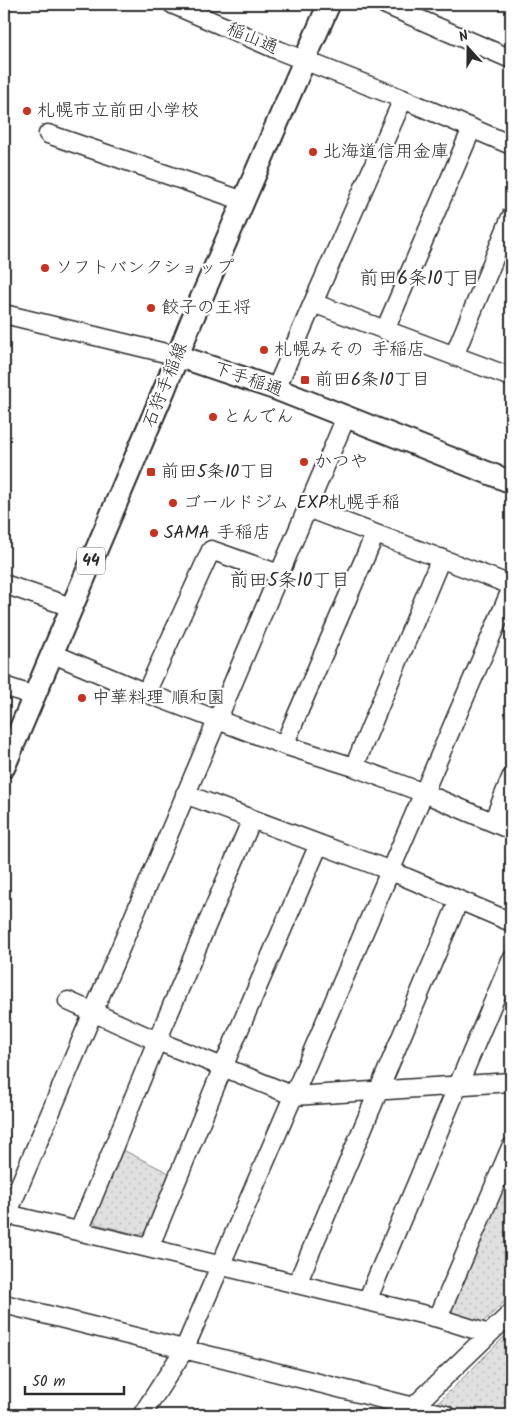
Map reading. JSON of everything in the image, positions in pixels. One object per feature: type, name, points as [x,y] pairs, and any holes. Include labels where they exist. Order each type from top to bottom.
[{"type":"main road","name":"石狩手稲線","points":[[4,767],[329,4]]},
{"type":"main road","name":"下手稲通","points":[[178,356],[276,390],[511,482]]},
{"type":"street","name":"稲山通","points":[[172,4],[305,61],[403,99],[511,145]]},
{"type":"street","points":[[384,4],[511,58]]},
{"type":"street","points":[[276,390],[312,303],[403,99]]},
{"type":"street","points":[[385,330],[472,128]]},
{"type":"street","points":[[48,134],[244,201]]},
{"type":"street","points":[[454,356],[511,216]]},
{"type":"street","points":[[312,303],[511,377]]},
{"type":"street","name":"下手稲通","points":[[4,314],[178,356]]},
{"type":"street","points":[[346,417],[5,1218],[79,1231],[221,1265],[438,1318],[489,1334]]},
{"type":"street","points":[[307,508],[511,585]]},
{"type":"street","points":[[284,745],[375,534]]},
{"type":"street","points":[[146,693],[211,550],[279,574]]},
{"type":"street","points":[[354,767],[441,558]]},
{"type":"street","points":[[4,584],[72,607]]},
{"type":"street","points":[[142,1415],[184,1350],[511,590]]},
{"type":"street","points":[[51,653],[146,693],[284,745],[424,792],[511,830]]},
{"type":"street","points":[[4,686],[34,696]]},
{"type":"street","points":[[493,822],[511,778]]},
{"type":"street","points":[[185,794],[390,871],[511,922]]},
{"type":"street","points":[[79,1231],[157,1041],[252,819]]},
{"type":"street","points":[[149,1248],[223,1067],[319,844]]},
{"type":"street","points":[[297,1284],[459,900]]},
{"type":"street","points":[[366,1301],[511,960]]},
{"type":"street","points":[[68,1001],[157,1041],[294,1096],[511,1082]]},
{"type":"street","points":[[438,1318],[511,1147]]},
{"type":"street","points":[[4,1304],[184,1350],[409,1411],[444,1415]]},
{"type":"street","points":[[409,1411],[511,1313]]},
{"type":"shaded area","points":[[123,1150],[169,1173],[145,1232],[139,1235],[96,1224],[92,1218]]},
{"type":"shaded area","points":[[511,1168],[511,1296],[481,1324],[447,1312]]},
{"type":"shaded area","points":[[511,1330],[511,1415],[426,1415]]},
{"type":"place","name":"札幌市立前田小学校","points":[[27,111]]},
{"type":"place","name":"北海道信用金庫","points":[[313,152]]},
{"type":"place","name":"ソフトバンクショップ","points":[[45,268]]},
{"type":"place","name":"餃子の王将","points":[[151,308]]},
{"type":"place","name":"札幌みその 手稲店","points":[[264,350]]},
{"type":"place","name":"前田6条10丁目","points":[[305,380]]},
{"type":"place","name":"とんでん","points":[[213,417]]},
{"type":"place","name":"かつや","points":[[304,462]]},
{"type":"place","name":"前田5条10丁目","points":[[151,472]]},
{"type":"place","name":"ゴールドジム EXP札幌手稲","points":[[173,503]]},
{"type":"place","name":"SAMA 手稲店","points":[[154,533]]},
{"type":"place","name":"中華料理 順和園","points":[[82,698]]},
{"type":"district","name":"前田6条10丁目","points":[[420,279]]},
{"type":"district","name":"前田5条10丁目","points":[[290,581]]}]
